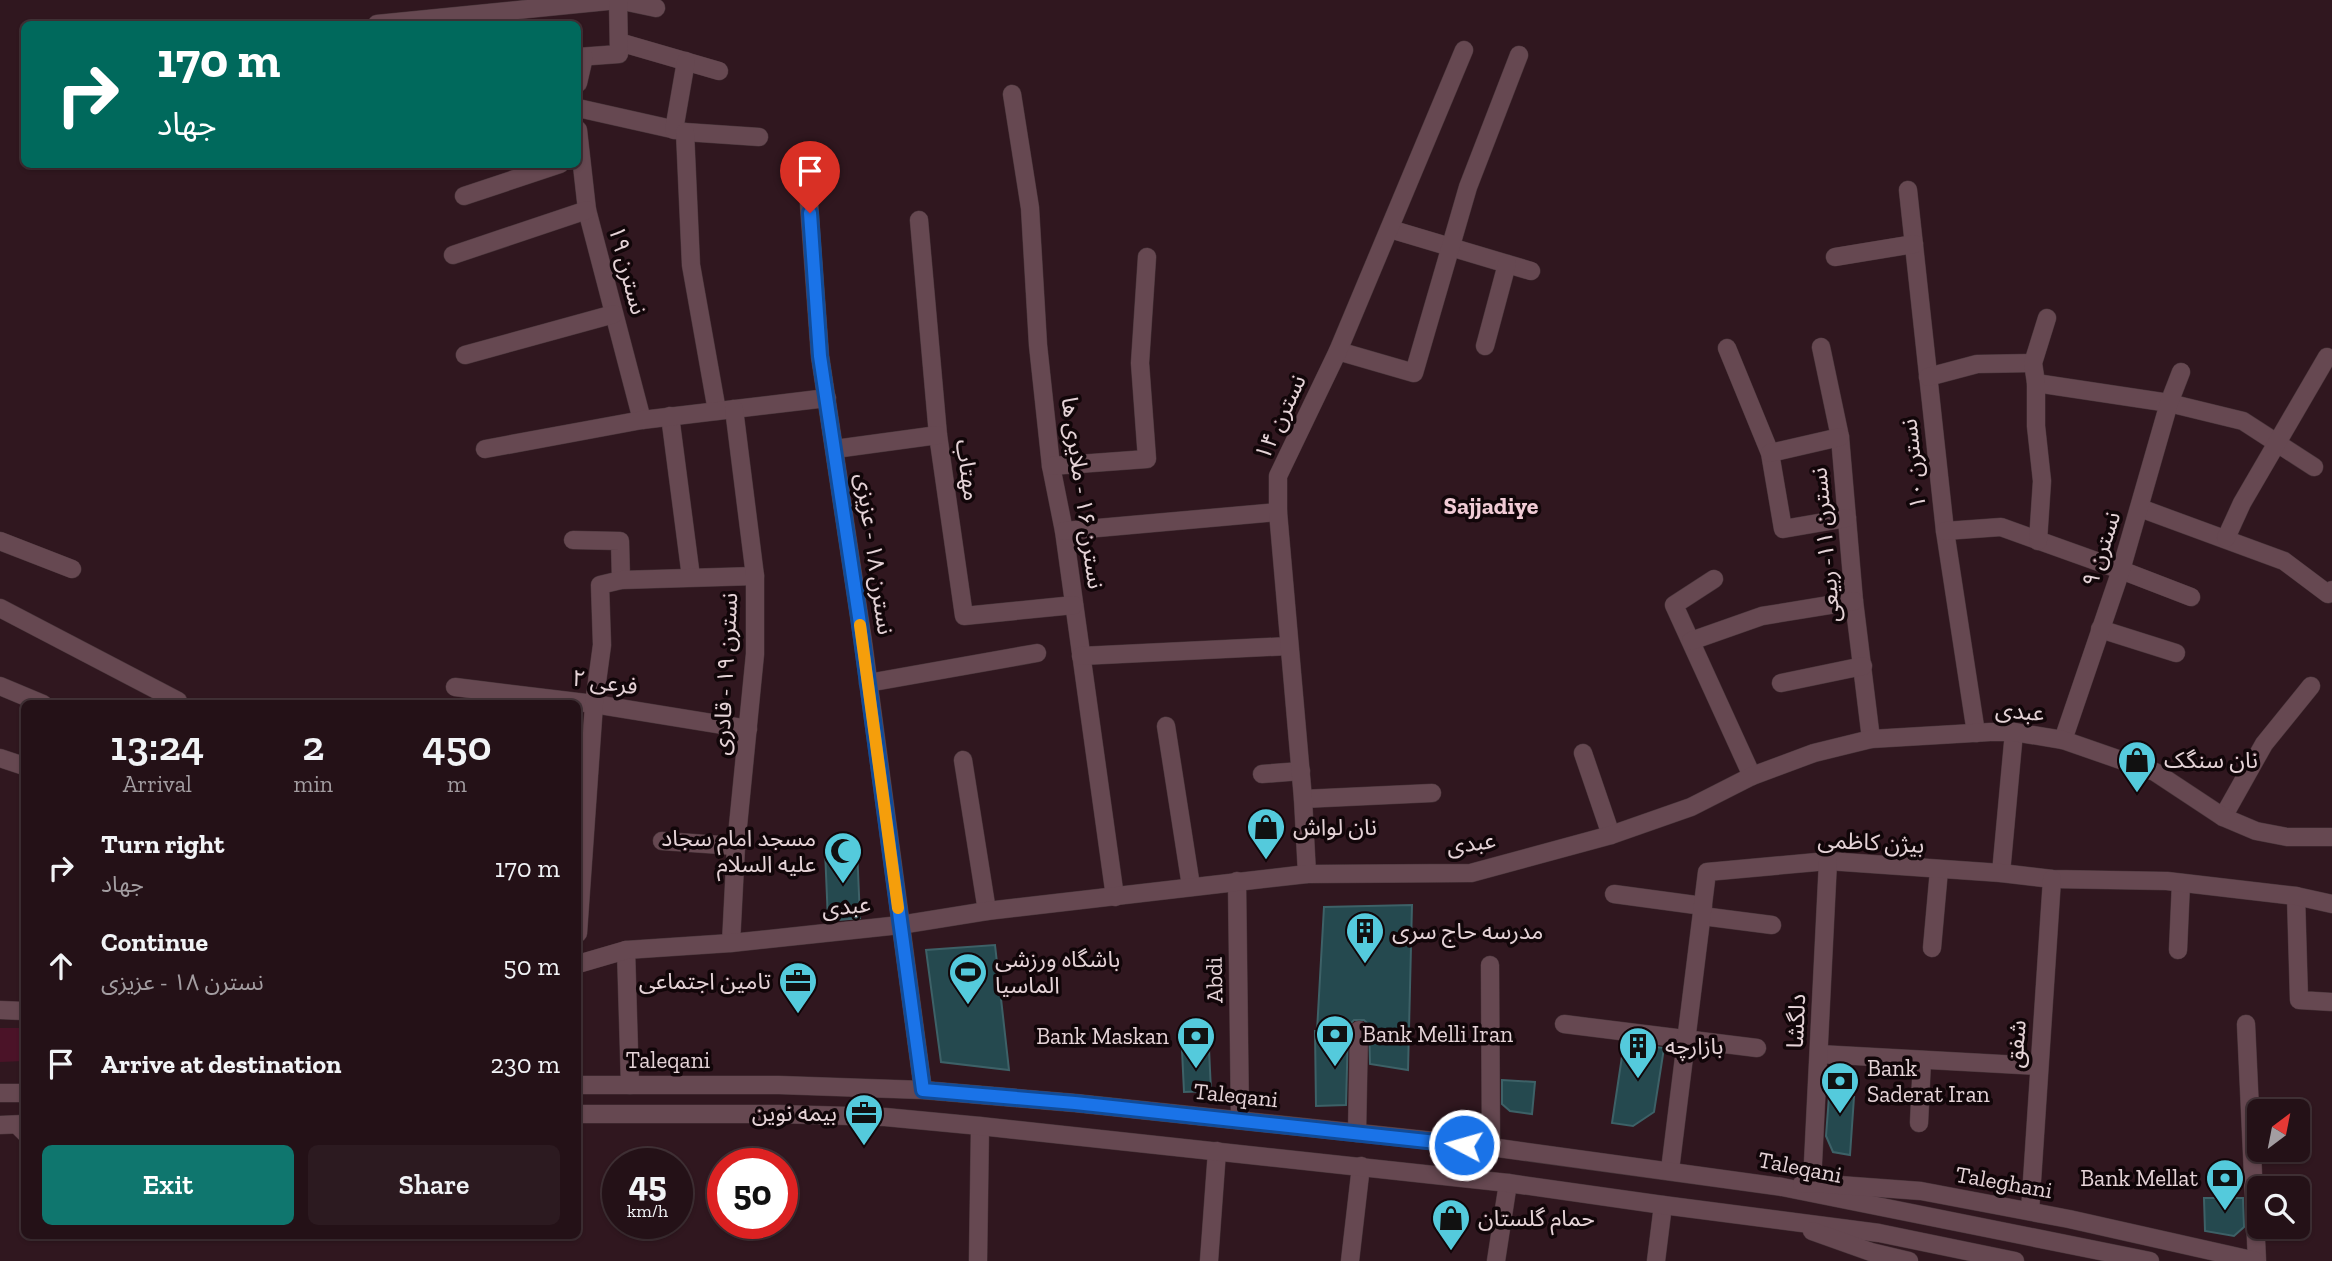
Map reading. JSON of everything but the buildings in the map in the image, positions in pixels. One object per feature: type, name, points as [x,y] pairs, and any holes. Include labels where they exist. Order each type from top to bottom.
[{"type":"street","points":[[407,21],[618,0],[656,8]]},
{"type":"street","points":[[581,57],[619,54],[618,0]]},
{"type":"street","points":[[619,42],[719,71]]},
{"type":"street","name":"نسترن ۱۴","points":[[1307,874],[1301,771],[1278,512],[1278,476],[1338,351],[1465,50]]},
{"type":"street","points":[[1338,351],[1414,373],[1468,187],[1519,55]]},
{"type":"street","name":"نسترن ۱۹ - قادری","points":[[686,61],[679,131],[691,265],[725,410],[755,576],[755,654],[736,846],[731,943]]},
{"type":"street","name":"نسترن ۱۶ - ملایری ها","points":[[1012,94],[1030,208],[1038,345],[1051,466],[1064,531],[1115,897]]},
{"type":"street","points":[[581,108],[679,131],[759,137]]},
{"type":"street","name":"نسترن ۱۹","points":[[581,165],[587,210],[642,420]]},
{"type":"street","points":[[464,196],[548,168]]},
{"type":"street","name":"نسترن ۱۸ - عزیزی","points":[[808,190],[820,356],[923,1090]]},
{"type":"street","name":"نسترن ۱۰","points":[[1908,190],[1945,531],[1976,733]]},
{"type":"street","points":[[453,255],[587,210]]},
{"type":"street","name":"مهتاب","points":[[919,220],[938,435],[964,616],[1074,606]]},
{"type":"street","points":[[1391,229],[1531,271]]},
{"type":"street","points":[[1835,257],[1914,244]]},
{"type":"street","points":[[1051,466],[1147,459],[1140,363],[1147,257]]},
{"type":"street","points":[[1485,346],[1507,264]]},
{"type":"street","points":[[465,355],[614,314]]},
{"type":"street","points":[[2038,541],[2042,481],[2033,363],[2047,318]]},
{"type":"street","name":"نسترن ۱۱- ربیعی","points":[[1821,347],[1840,438],[1854,601],[1871,739]]},
{"type":"street","points":[[1727,348],[1770,453],[1783,529],[1847,518]]},
{"type":"street","points":[[2225,538],[2276,442],[2327,357]]},
{"type":"street","points":[[1928,377],[1976,364],[2033,363]]},
{"type":"street","name":"نسترن ۹","points":[[2063,740],[2121,570],[2169,403],[2181,372]]},
{"type":"street","points":[[2036,383],[2169,403],[2243,421],[2314,467]]},
{"type":"street","points":[[485,449],[642,420],[827,398]]},
{"type":"street","points":[[670,416],[691,577]]},
{"type":"street","points":[[835,449],[938,435]]},
{"type":"street","points":[[1770,453],[1840,438]]},
{"type":"street","points":[[2140,508],[2284,561],[2328,594],[2332,590]]},
{"type":"street","points":[[1064,531],[1278,512]]},
{"type":"street","points":[[1945,531],[2001,527],[2190,597]]},
{"type":"street","points":[[573,540],[620,541],[621,580]]},
{"type":"street","points":[[0,541],[72,569]]},
{"type":"street","points":[[581,842],[582,811],[602,645],[600,585],[621,580],[755,576]]},
{"type":"street","points":[[1714,579],[1674,605],[1752,776]]},
{"type":"street","points":[[1691,641],[1762,616],[1854,601]]},
{"type":"street","points":[[0,608],[176,700]]},
{"type":"street","points":[[2100,629],[2176,653]]},
{"type":"street","points":[[1081,656],[1289,646]]},
{"type":"street","points":[[868,683],[1037,653]]},
{"type":"street","points":[[1782,683],[1863,666]]},
{"type":"street","points":[[0,686],[33,700]]},
{"type":"street","points":[[2223,817],[2264,744],[2311,686]]},
{"type":"street","name":"فرعی ۲","points":[[454,687],[561,700]]},
{"type":"street","name":"فرعی ۲","points":[[581,702],[748,729]]},
{"type":"street","points":[[1166,726],[1191,886]]},
{"type":"street","points":[[2001,873],[2014,732]]},
{"type":"street","name":"عبدی","points":[[581,963],[626,950],[731,943],[900,925],[987,911],[1237,881],[1307,874],[1471,873],[1611,835],[1691,807],[1752,776],[1814,753],[1871,739],[2014,732],[2063,740],[2155,772],[2223,817],[2256,831],[2287,838],[2332,837]]},
{"type":"street","points":[[1583,753],[1611,835]]},
{"type":"street","points":[[0,758],[21,765]]},
{"type":"street","points":[[963,760],[987,911]]},
{"type":"street","points":[[1262,774],[1301,771]]},
{"type":"street","points":[[1303,799],[1432,793]]},
{"type":"street","points":[[662,841],[736,846]]},
{"type":"street","name":"بیژن کاظمی","points":[[1670,1170],[1707,872],[1828,861],[2052,879],[2182,883],[2296,896],[2332,904]]},
{"type":"street","name":"دلگشا","points":[[1812,1182],[1828,861]]},
{"type":"street","points":[[1932,948],[1939,870]]},
{"type":"street","name":"شفق","points":[[2030,1211],[2052,879]]},
{"type":"street","name":"Abdi","points":[[1237,881],[1240,1120]]},
{"type":"street","points":[[2178,950],[2182,883]]},
{"type":"street","points":[[1614,894],[1772,925]]},
{"type":"street","points":[[2296,896],[2299,1000],[2332,1002]]},
{"type":"street","points":[[626,950],[629,1084]]},
{"type":"street","points":[[1490,965],[1491,1147]]},
{"type":"street","points":[[0,1010],[21,1011]]},
{"type":"street","points":[[1564,1024],[1757,1048]]},
{"type":"street","points":[[2246,1024],[2257,1261]]},
{"type":"street","points":[[1357,1133],[1359,1030]]},
{"type":"street","points":[[1818,1054],[2039,1066]]},
{"type":"street","points":[[1919,1123],[1922,1060]]},
{"type":"street","name":"Taleqani","points":[[581,1085],[779,1085],[923,1090],[1491,1147],[1782,1187],[2150,1261]]},
{"type":"street","points":[[0,1093],[21,1093]]},
{"type":"street","points":[[581,1114],[885,1117],[980,1126],[1508,1183],[1879,1233],[2015,1261]]},
{"type":"street","points":[[978,1261],[980,1126]]},
{"type":"street","points":[[1209,1261],[1217,1151]]},
{"type":"street","points":[[1350,1261],[1360,1166]]},
{"type":"street","name":"Taleghani","points":[[1782,1187],[1812,1182],[1921,1191],[2030,1211],[2257,1261]]},
{"type":"street","points":[[1496,1261],[1508,1183]]},
{"type":"street","points":[[1656,1261],[1663,1205]]},
{"type":"street","points":[[1783,1220],[1871,1252],[1909,1261]]},
{"type":"shaded area","points":[[0,1028],[21,1028],[21,1061],[0,1062]]},
{"type":"slow traffic","points":[[860,625],[898,908]]},
{"type":"place","name":"نان سنگک","points":[[2137,794]]},
{"type":"place","name":"نان لواش","points":[[1266,861]]},
{"type":"place","name":"مسجد امام سجاد علیه السلام","points":[[843,885]]},
{"type":"place","name":"مدرسه حاج سری","points":[[1365,965]]},
{"type":"place","name":"باشگاه ورزشی الماسیا","points":[[968,1006]]},
{"type":"place","name":"تامین اجتماعی","points":[[798,1015]]},
{"type":"place","name":"Bank Melli Iran","points":[[1335,1068]]},
{"type":"place","name":"Bank Maskan","points":[[1196,1070]]},
{"type":"place","name":"بازارچه","points":[[1638,1080]]},
{"type":"place","name":"Bank Saderat Iran","points":[[1840,1115]]},
{"type":"place","name":"بیمه نوین","points":[[864,1147]]},
{"type":"place","name":"Bank Mellat","points":[[2225,1212]]},
{"type":"place","name":"حمام گلستان","points":[[1451,1252]]},
{"type":"district","name":"Sajjadiye","points":[[1491,506]]},
{"type":"route","points":[[810,213],[820,356],[845,516],[923,1090],[1075,1103],[1464,1145]]}]
